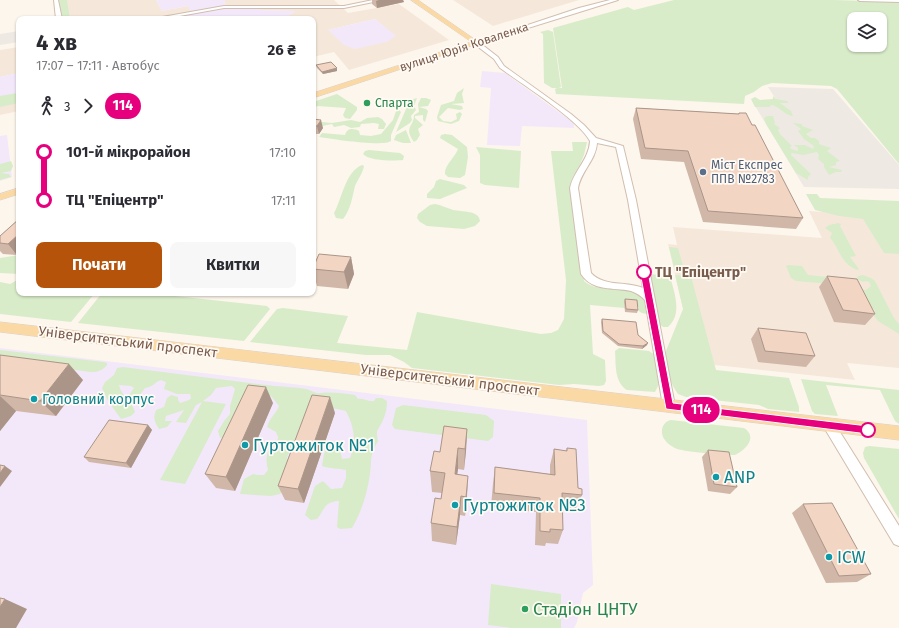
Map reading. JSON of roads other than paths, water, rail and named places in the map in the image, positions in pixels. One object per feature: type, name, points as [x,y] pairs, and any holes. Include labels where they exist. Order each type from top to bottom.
[{"type":"main road","points":[[414,0],[474,41]]},
{"type":"main road","name":"вулиця Юрія Коваленка","points":[[316,89],[474,41]]},
{"type":"main road","name":"вулиця Юрія Коваленка","points":[[316,95],[474,41]]},
{"type":"main road","points":[[0,190],[16,185]]},
{"type":"main road","points":[[0,197],[16,192]]},
{"type":"main road","name":"Університетський проспект","points":[[0,327],[899,433]]},
{"type":"street","points":[[56,0],[59,16]]},
{"type":"street","points":[[172,16],[224,7],[344,7],[381,0]]},
{"type":"street","name":"вулиця Юрія Коваленка","points":[[474,41],[598,0]]},
{"type":"street","name":"вулиця Юрія Коваленка","points":[[474,41],[616,0]]},
{"type":"street","points":[[860,0],[899,1]]},
{"type":"street","points":[[474,41],[496,58],[502,67],[590,133],[594,140],[591,158],[575,182],[574,188],[586,274],[596,282],[604,285],[637,288],[648,297]]},
{"type":"street","points":[[594,140],[619,146],[632,200],[648,297],[669,406]]},
{"type":"street","points":[[829,425],[899,538]]},
{"type":"street","points":[[882,512],[899,527]]},
{"type":"place","name":"Спарта","points":[[367,103]]},
{"type":"place","name":"Міст Експрес ППВ №2783","points":[[703,172]]},
{"type":"place","name":"ТЦ \"Епіцентр\"","points":[[644,272]]},
{"type":"place","name":"Головний корпус","points":[[34,399]]},
{"type":"place","name":"Гуртожиток №1","points":[[245,445]]},
{"type":"place","name":"ANP","points":[[716,477]]},
{"type":"place","name":"Гуртожиток №3","points":[[455,505]]},
{"type":"place","name":"ICW","points":[[829,557]]},
{"type":"place","name":"Стадіон ЦНТУ","points":[[525,609]]}]
